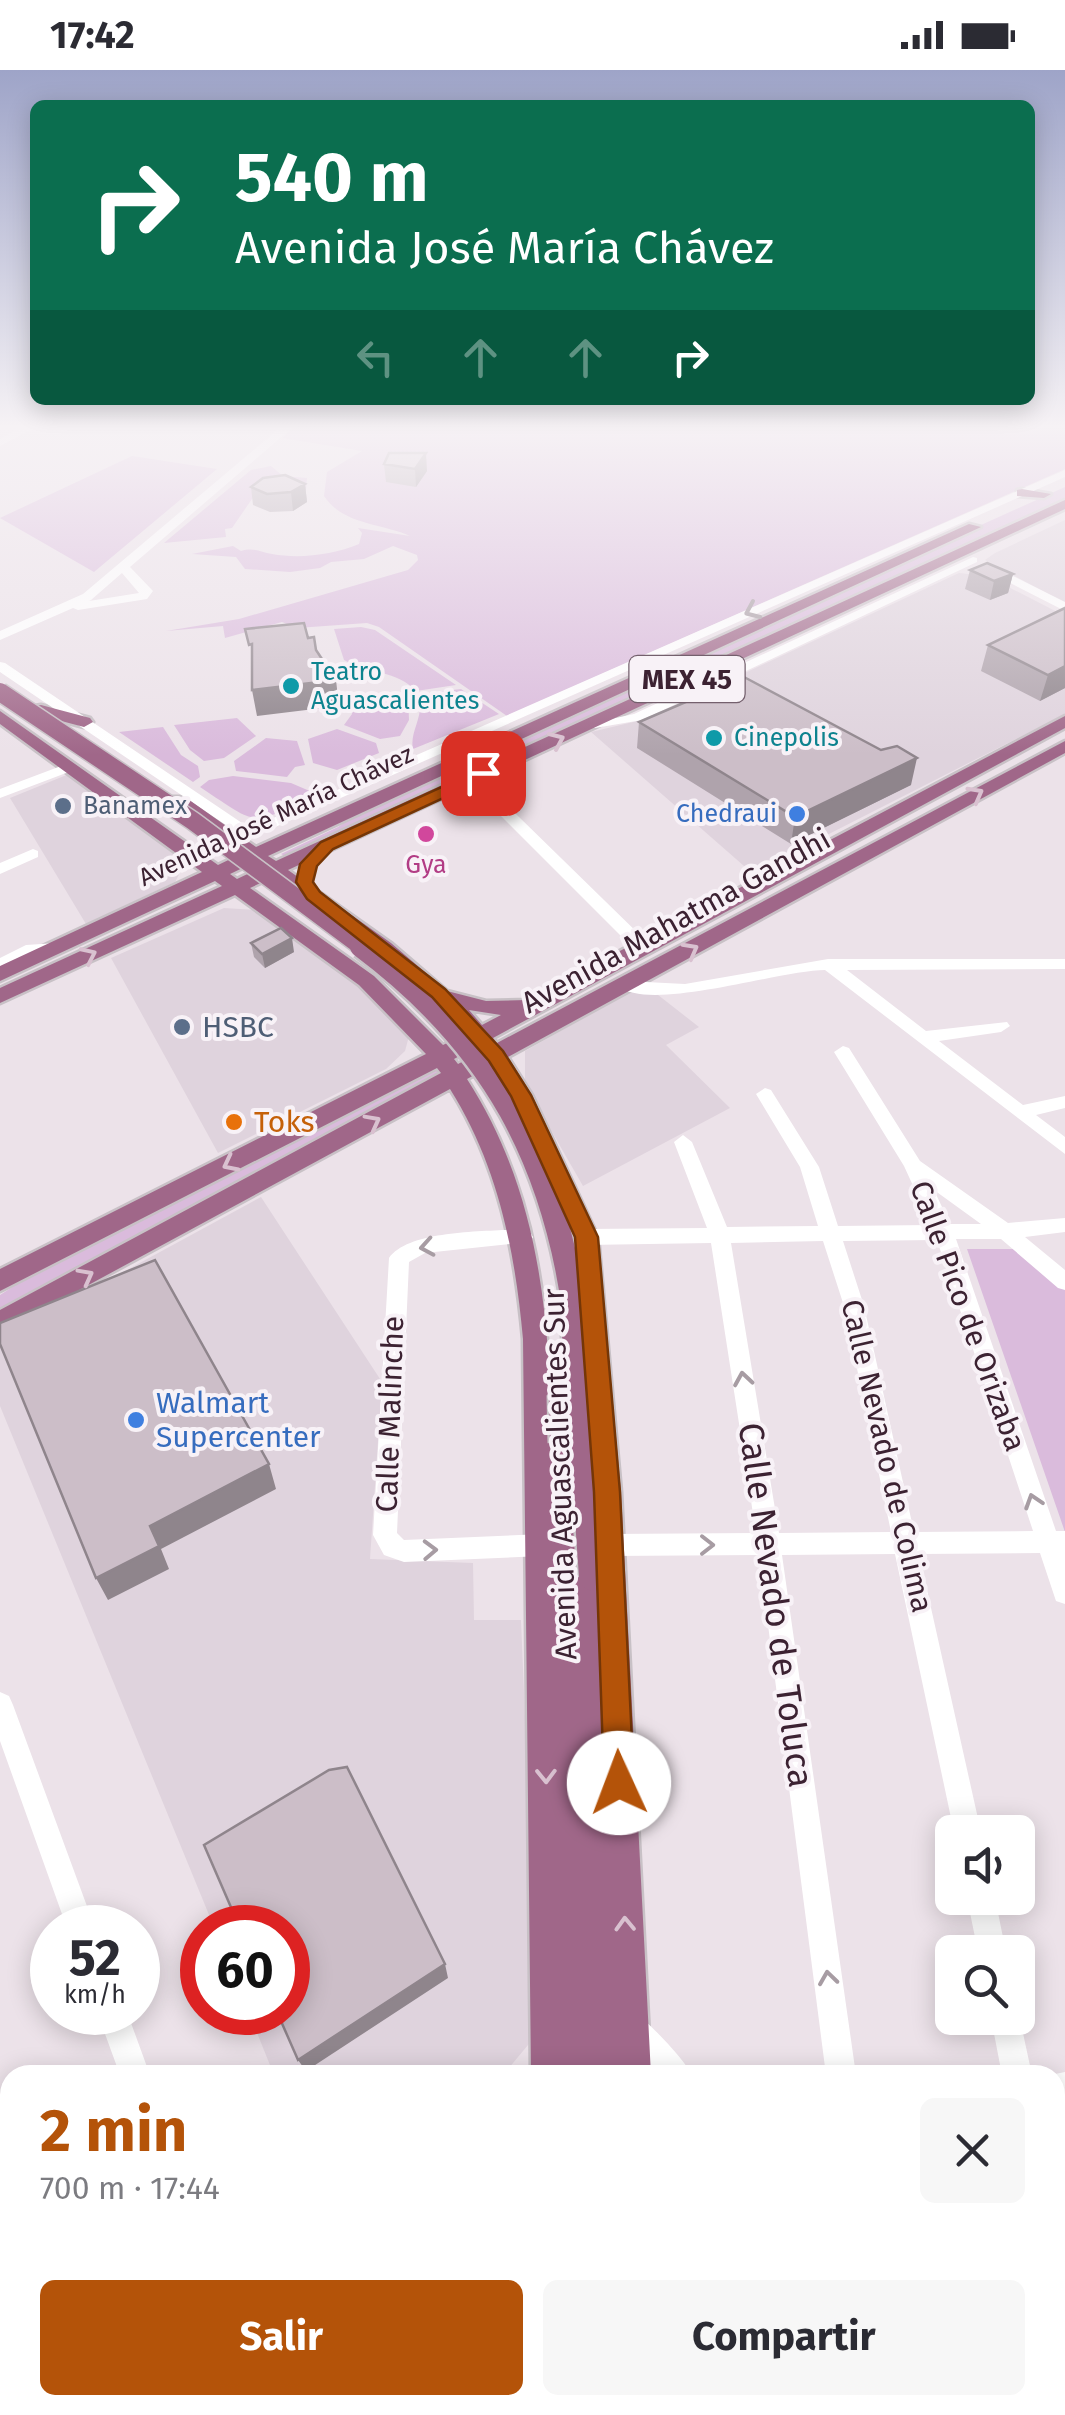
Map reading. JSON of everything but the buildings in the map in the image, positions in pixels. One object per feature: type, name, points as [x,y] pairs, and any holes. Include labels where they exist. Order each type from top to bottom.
[{"type":"main road","name":"Avenida José María Chávez","points":[[0,974],[184,890],[228,881],[268,862],[327,846],[911,575],[983,535]]},
{"type":"main road","name":"Avenida José María Chávez","points":[[268,862],[315,826],[480,745],[994,535]]},
{"type":"main road","points":[[917,538],[961,550]]},
{"type":"main road","points":[[897,597],[900,586],[911,575]]},
{"type":"main road","name":"Avenida Aguascalientes Sur","points":[[0,700],[41,710],[101,742],[176,800],[227,827],[430,986],[502,1066],[586,1237],[609,1545],[631,2065]]},
{"type":"main road","name":"Avenida Aguascalientes Sur","points":[[0,700],[69,767],[383,995],[413,1023],[460,1083],[516,1205],[524,1237],[536,1338],[550,2065]]},
{"type":"main road","name":"Avenida Aguascalientes Sur","points":[[0,700],[372,969],[429,1019],[468,1068],[502,1123],[527,1176],[547,1240],[560,1322],[566,1481],[574,2065]]},
{"type":"main road","name":"Avenida Aguascalientes Sur","points":[[0,700],[192,822],[427,997],[476,1053],[505,1096],[533,1153],[555,1210],[576,1322],[594,1576],[607,2065]]},
{"type":"main road","points":[[41,710],[84,722]]},
{"type":"main road","name":"Avenida Mahatma Gandhi","points":[[502,1066],[540,1003],[1065,721]]},
{"type":"main road","points":[[472,779],[468,767],[480,745]]},
{"type":"main road","name":"Avenida Mahatma Gandhi","points":[[0,1322],[415,1100],[502,1066],[538,1033],[1065,746]]},
{"type":"main road","points":[[126,808],[158,814],[176,800]]},
{"type":"main road","points":[[227,827],[264,839],[315,826]]},
{"type":"main road","points":[[313,895],[304,882],[305,873],[327,846]]},
{"type":"main road","points":[[184,890],[195,857]]},
{"type":"main road","name":"Avenida José María Chávez","points":[[0,996],[204,902],[228,881]]},
{"type":"main road","points":[[204,902],[260,904]]},
{"type":"main road","points":[[383,995],[397,999],[413,996],[422,986],[430,986],[486,1008],[518,1009],[540,1003]]},
{"type":"main road","points":[[383,1087],[403,1062],[413,1041],[413,1023]]},
{"type":"main road","points":[[502,1066],[514,1078],[516,1060],[538,1033]]},
{"type":"main road","points":[[415,1100],[460,1083]]},
{"type":"main road","name":"Avenida Mahatma Gandhi","points":[[0,1281],[383,1087],[460,1083]]},
{"type":"street","points":[[0,624],[58,600],[104,570],[145,535]]},
{"type":"street","points":[[0,636],[70,606],[125,569],[164,535]]},
{"type":"street","name":"Avenida José María Chávez","points":[[227,827],[272,826],[480,745],[510,721],[923,535]]},
{"type":"street","points":[[595,724],[637,717],[897,597],[961,550],[1065,607]]},
{"type":"street","points":[[70,606],[142,596],[147,591],[125,569]]},
{"type":"street","name":"Avenida Aguascalientes Sur","points":[[0,666],[84,722],[101,742],[227,827]]},
{"type":"street","points":[[510,721],[526,729]]},
{"type":"street","points":[[0,794],[69,767]]},
{"type":"street","points":[[472,779],[642,946]]},
{"type":"street","points":[[0,868],[33,854]]},
{"type":"street","name":"Avenida José María Chávez","points":[[0,964],[32,950],[56,948]]},
{"type":"street","points":[[828,964],[1065,1147]]},
{"type":"street","points":[[626,986],[685,989],[828,964],[1065,964]]},
{"type":"street","points":[[924,1037],[1001,1026]]},
{"type":"street","name":"Calle Pico de Orizaba","points":[[843,1052],[913,1164],[944,1232],[1056,1542],[1065,1593]]},
{"type":"street","name":"Calle Nevado de Colima","points":[[765,1094],[810,1167],[854,1306],[964,1815]]},
{"type":"street","points":[[1020,1112],[1065,1102]]},
{"type":"street","name":"Calle Nevado de Toluca","points":[[683,1142],[719,1232],[769,1544],[839,2065]]},
{"type":"street","points":[[913,1164],[1005,1231],[1065,1282]]},
{"type":"street","points":[[586,1237],[719,1232],[1005,1231],[1065,1225]]},
{"type":"street","name":"Calle Malinche","points":[[524,1237],[420,1246],[399,1258],[386,1535],[392,1547],[404,1551],[542,1545]]},
{"type":"street","points":[[609,1545],[1056,1542]]},
{"type":"street","points":[[0,1705],[73,1905]]},
{"type":"street","points":[[629,2021],[664,2065]]},
{"type":"street","points":[[120,2035],[131,2065]]},
{"type":"street","points":[[1010,2035],[1016,2065]]},
{"type":"shaded area","points":[[30,535],[138,535],[94,572]]},
{"type":"shaded area","points":[[173,535],[226,537],[164,543]]},
{"type":"shaded area","points":[[361,535],[915,535],[507,716],[379,627],[367,623],[297,628],[282,622],[225,638],[223,626],[166,631],[239,619],[408,570],[418,560],[417,555],[393,546],[364,559],[290,572],[245,569],[236,557],[192,554],[233,546],[241,551],[305,556],[349,548],[359,544]]},
{"type":"shaded area","points":[[958,535],[990,535],[488,766],[481,760],[519,743],[535,727]]},
{"type":"shaded area","points":[[1032,535],[1065,535],[1065,603],[985,560]]},
{"type":"shaded area","name":"Chedraui","points":[[959,573],[987,576],[1065,616],[1065,714],[752,873],[591,732],[646,719]]},
{"type":"shaded area","points":[[334,629],[375,630],[456,685],[416,691],[391,676],[344,660]]},
{"type":"shaded area","points":[[461,689],[499,714],[413,749],[420,709],[418,694]]},
{"type":"shaded area","points":[[408,696],[409,720],[400,736],[380,739],[344,725],[352,714],[351,704]]},
{"type":"shaded area","points":[[237,718],[256,736],[224,758],[204,761],[190,750],[174,725]]},
{"type":"shaded area","points":[[163,727],[181,755],[198,766],[200,777],[193,782],[119,732]]},
{"type":"shaded area","points":[[337,729],[376,743],[379,753],[337,770],[313,763],[308,739]]},
{"type":"shaded area","points":[[266,738],[297,741],[305,765],[295,767],[287,777],[236,771],[234,761]]},
{"type":"shaded area","points":[[459,761],[465,780],[290,859],[281,854],[338,827],[384,796]]},
{"type":"shaded area","points":[[69,774],[187,860],[175,882],[86,924],[10,798]]},
{"type":"shaded area","points":[[233,776],[291,783],[312,792],[312,798],[276,814],[254,818],[200,787],[209,780]]},
{"type":"shaded area","points":[[224,908],[256,910],[380,1001],[409,1036],[405,1051],[386,1069],[218,1153],[111,958]]},
{"type":"shaded area","points":[[644,984],[699,1027],[666,1045],[730,1108],[583,1186],[525,1085],[525,1051]]},
{"type":"shaded area","points":[[432,1064],[440,1069],[436,1075],[0,1315],[0,1295],[28,1277]]},
{"type":"shaded area","points":[[261,1197],[382,1382],[370,1559],[473,1563],[474,1620],[521,1620],[538,2033],[511,2065],[270,2065],[258,2035],[310,2035],[310,1905],[205,1905],[0,1406],[0,1339]]},
{"type":"shaded area","points":[[967,1249],[1018,1249],[1065,1289],[1065,1532]]},
{"type":"place","name":"Teatro Aguascalientes","points":[[291,686]]},
{"type":"place","name":"Cinepolis","points":[[714,738]]},
{"type":"place","name":"Banamex","points":[[63,806]]},
{"type":"place","name":"Chedraui","points":[[797,814]]},
{"type":"place","name":"Gya","points":[[426,834]]},
{"type":"place","name":"HSBC","points":[[182,1027]]},
{"type":"place","name":"Toks","points":[[234,1122]]},
{"type":"place","name":"Walmart Supercenter","points":[[136,1420]]},
{"type":"route","points":[[483,773],[327,846],[309,864],[304,882],[313,895],[438,993],[496,1056],[520,1095],[586,1237],[607,1492],[619,1783]]}]
